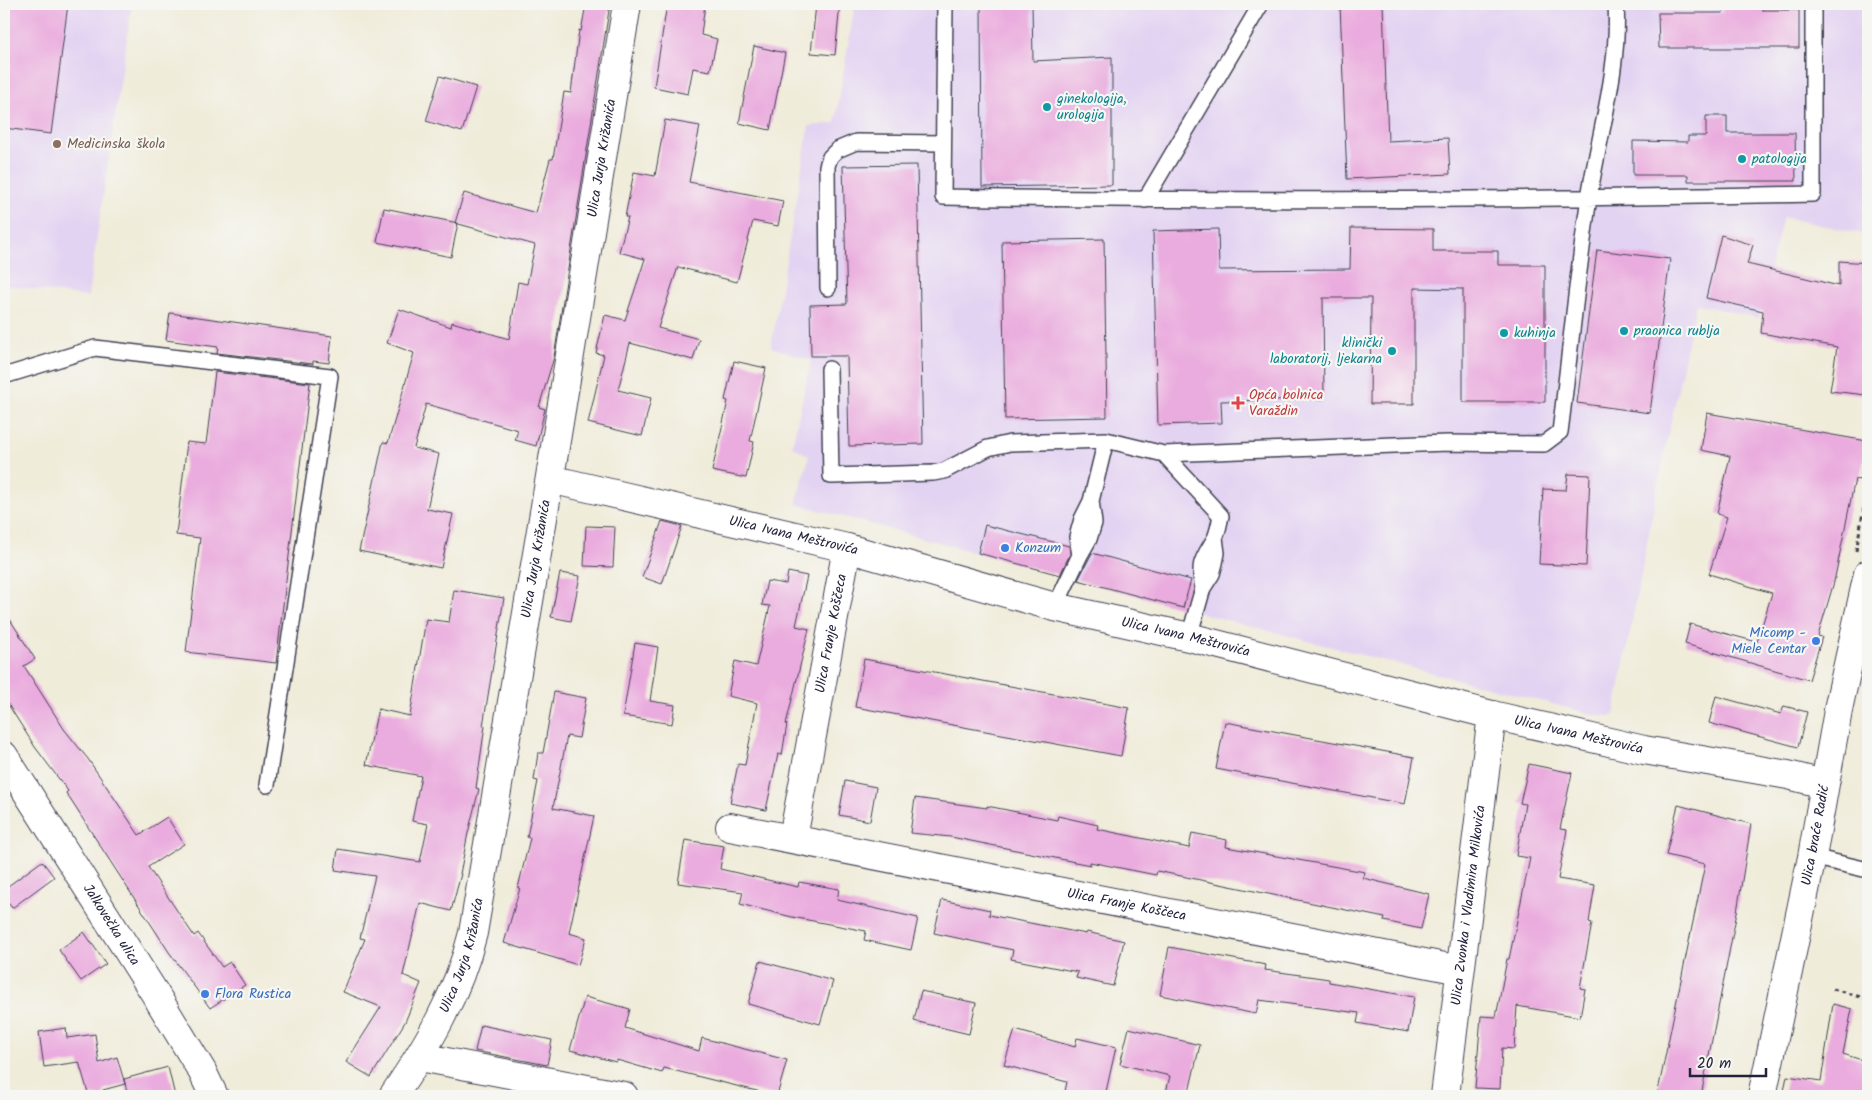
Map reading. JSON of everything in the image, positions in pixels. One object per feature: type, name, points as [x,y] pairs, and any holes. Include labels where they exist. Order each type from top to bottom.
[{"type":"street","name":"Ulica Jurja Križanića","points":[[393,1096],[420,1056],[450,1000],[467,956],[473,933],[550,479],[627,4]]},
{"type":"street","name":"Ulica Ivana Meštrovića","points":[[550,479],[846,548],[1055,608],[1189,637],[1492,715],[1644,750],[1788,775],[1824,784]]},
{"type":"street","name":"Ulica Franje Koščeca","points":[[793,838],[846,548]]},
{"type":"street","name":"Ulica braće Radić","points":[[1762,1096],[1812,857],[1839,705],[1867,580]]},
{"type":"street","name":"Ulica Zvonka i Vladimira Milkovića","points":[[1445,1096],[1492,715]]},
{"type":"street","name":"Jalkovečka ulica","points":[[4,756],[154,992],[202,1071],[214,1096]]},
{"type":"street","name":"Ulica Franje Koščeca","points":[[730,827],[1460,970]]},
{"type":"street","points":[[420,1056],[624,1096]]},
{"type":"lane","points":[[945,4],[943,197],[1145,200],[1589,198],[1813,194],[1813,4]]},
{"type":"lane","points":[[1145,200],[1261,4]]},
{"type":"lane","points":[[829,369],[831,476],[933,473],[944,471],[982,451],[1010,443],[1106,440],[1164,454],[1447,443],[1544,444],[1560,432],[1589,198],[1607,101],[1617,28],[1616,4]]},
{"type":"lane","points":[[828,288],[827,166],[830,157],[846,144],[856,142],[943,142]]},
{"type":"lane","points":[[4,376],[94,348],[330,376],[267,784]]},
{"type":"lane","points":[[1055,608],[1080,555],[1077,537],[1082,519],[1091,501],[1106,440]]},
{"type":"lane","points":[[1164,454],[1221,516],[1215,538],[1218,553],[1212,574],[1203,588],[1189,637]]},
{"type":"lane","points":[[1812,857],[1868,870]]},
{"type":"path","points":[[1867,580],[1854,561],[1868,485]]},
{"type":"path","points":[[1834,990],[1868,999]]},
{"type":"shaded area","name":"Medicinska škola","points":[[4,4],[132,4],[88,297],[4,285]]},
{"type":"shaded area","name":"Opća bolnica Varaždin","points":[[855,4],[1868,4],[1868,235],[1783,217],[1758,318],[1696,304],[1663,459],[1614,716],[1599,716],[1223,619],[796,504],[809,456],[792,446],[811,360],[771,347],[809,126],[835,123]]},
{"type":"building","points":[[4,4],[68,4],[51,134],[4,128]]},
{"type":"building","points":[[586,4],[610,4],[554,357],[539,407],[545,409],[536,446],[515,440],[518,430],[426,404],[414,448],[439,454],[427,509],[453,514],[441,568],[359,551],[383,442],[388,443],[414,353],[387,343],[399,309],[451,327],[452,322],[509,339],[518,282],[527,284],[535,245],[455,223],[464,193],[536,213],[550,159],[553,159],[564,92],[571,93],[579,30],[581,31]]},
{"type":"building","points":[[667,4],[705,4],[701,35],[717,39],[710,71],[693,68],[688,94],[654,87]]},
{"type":"building","points":[[816,4],[840,4],[835,55],[811,53]]},
{"type":"building","name":"ginekologija, urologija","points":[[981,4],[1032,4],[1033,61],[1112,57],[1112,185],[982,187]]},
{"type":"building","points":[[1340,4],[1383,4],[1388,141],[1448,138],[1450,174],[1347,179]]},
{"type":"building","points":[[1722,4],[1762,4],[1762,10],[1799,10],[1799,48],[1659,48],[1658,13],[1723,13]]},
{"type":"building","points":[[754,46],[785,53],[770,130],[739,123]]},
{"type":"building","points":[[440,76],[476,87],[462,132],[426,121]]},
{"type":"building","name":"patologija","points":[[1706,116],[1727,116],[1727,133],[1795,133],[1796,181],[1688,181],[1688,175],[1633,175],[1633,141],[1688,142],[1688,136],[1706,136]]},
{"type":"building","points":[[665,120],[700,126],[689,182],[783,201],[778,226],[753,221],[737,282],[678,267],[658,328],[699,339],[693,360],[630,343],[618,390],[651,398],[642,436],[588,423],[604,355],[596,353],[605,315],[625,320],[645,259],[619,252],[628,217],[625,217],[634,172],[655,176]]},
{"type":"building","points":[[917,165],[923,444],[849,446],[847,356],[811,356],[810,305],[847,304],[843,166]]},
{"type":"building","points":[[384,208],[458,223],[451,257],[377,242]]},
{"type":"building","points":[[1351,228],[1433,229],[1433,251],[1498,251],[1498,265],[1545,265],[1545,402],[1463,402],[1463,289],[1414,288],[1414,404],[1370,404],[1371,298],[1323,298],[1324,399],[1221,401],[1222,423],[1158,425],[1153,231],[1218,229],[1219,270],[1350,269]]},
{"type":"building","points":[[1721,235],[1753,245],[1747,264],[1839,286],[1839,261],[1868,263],[1867,395],[1830,391],[1837,347],[1761,333],[1763,311],[1706,298]]},
{"type":"building","points":[[1104,239],[1107,417],[1005,419],[1002,241]]},
{"type":"building","name":"praonica rublja","points":[[1597,250],[1670,259],[1650,413],[1577,403]]},
{"type":"building","points":[[170,313],[332,336],[329,363],[313,361],[313,364],[217,353],[218,347],[166,340]]},
{"type":"building","points":[[734,361],[766,368],[750,441],[754,442],[746,478],[712,471],[728,401],[725,400]]},
{"type":"building","points":[[215,372],[310,383],[276,663],[186,652],[200,538],[176,535],[187,442],[206,444]]},
{"type":"building","points":[[1707,413],[1867,441],[1860,480],[1855,479],[1834,582],[1818,636],[1822,637],[1809,680],[1685,644],[1690,624],[1757,642],[1772,593],[1709,574],[1727,517],[1717,514],[1730,456],[1701,450]]},
{"type":"building","points":[[1568,474],[1590,475],[1586,566],[1539,564],[1543,489],[1566,490]]},
{"type":"building","points":[[662,521],[682,526],[662,584],[642,577]]},
{"type":"building","points":[[985,525],[1069,546],[1070,554],[1060,575],[978,553]]},
{"type":"building","points":[[586,526],[615,527],[613,567],[584,566]]},
{"type":"building","points":[[1092,553],[1191,580],[1183,608],[1078,580]]},
{"type":"building","points":[[788,572],[807,576],[796,626],[809,629],[786,724],[782,755],[778,754],[766,810],[730,803],[738,764],[745,765],[757,703],[728,696],[735,661],[756,666],[770,606],[762,605],[767,581],[786,584]]},
{"type":"building","points":[[560,573],[580,576],[571,621],[551,617]]},
{"type":"building","points":[[454,590],[504,598],[483,726],[485,726],[476,788],[479,789],[451,911],[420,903],[403,975],[421,983],[405,1022],[371,1077],[346,1062],[381,1007],[343,992],[365,939],[360,938],[375,876],[335,870],[338,849],[420,862],[428,824],[412,821],[421,776],[366,765],[378,709],[410,716],[426,619],[449,622]]},
{"type":"building","points":[[4,610],[35,659],[24,666],[64,729],[88,759],[139,835],[167,817],[184,844],[148,867],[194,936],[198,933],[222,967],[230,962],[245,985],[210,1008],[169,952],[66,793],[68,791],[35,747],[4,698]]},
{"type":"building","points":[[635,643],[658,647],[650,701],[675,705],[672,724],[623,716]]},
{"type":"building","points":[[864,659],[1129,708],[1121,756],[855,707]]},
{"type":"building","points":[[554,692],[586,698],[579,738],[567,736],[553,808],[594,816],[569,933],[586,938],[578,965],[504,943],[520,888],[518,888],[530,838],[527,837],[538,781],[534,780],[538,753],[543,753]]},
{"type":"building","points":[[1716,696],[1781,714],[1784,706],[1807,712],[1798,747],[1709,723]]},
{"type":"building","points":[[1225,722],[1414,757],[1405,804],[1216,769]]},
{"type":"building","points":[[1529,764],[1572,773],[1560,829],[1567,830],[1558,879],[1595,885],[1589,922],[1592,923],[1580,988],[1585,989],[1580,1017],[1517,1006],[1514,1049],[1502,1048],[1500,1089],[1475,1088],[1481,1016],[1496,1017],[1530,858],[1516,856],[1525,804],[1520,803]]},
{"type":"building","points":[[845,781],[876,787],[870,821],[839,815]]},
{"type":"building","points":[[915,798],[987,808],[987,806],[1057,820],[1058,816],[1098,825],[1097,829],[1189,848],[1192,833],[1227,840],[1226,847],[1365,872],[1363,878],[1429,894],[1421,929],[1384,921],[1385,918],[1157,871],[1156,875],[1090,862],[1090,865],[951,837],[910,833]]},
{"type":"building","points":[[1678,805],[1751,824],[1737,912],[1701,1096],[1657,1096],[1705,864],[1666,855]]},
{"type":"building","points":[[685,840],[724,846],[720,869],[798,887],[799,882],[839,889],[837,900],[918,918],[911,950],[864,940],[866,931],[792,917],[740,904],[743,892],[678,883]]},
{"type":"building","points":[[42,861],[54,877],[12,908],[4,897],[4,889]]},
{"type":"building","points":[[942,900],[990,910],[989,915],[1086,934],[1087,932],[1124,941],[1113,986],[1076,978],[1078,972],[1011,959],[1013,950],[934,933]]},
{"type":"building","points":[[84,932],[106,964],[81,981],[59,950]]},
{"type":"building","points":[[1169,947],[1266,965],[1265,970],[1329,979],[1329,982],[1414,997],[1408,1032],[1357,1023],[1359,1013],[1259,1000],[1256,1014],[1160,995]]},
{"type":"building","points":[[760,961],[833,981],[820,1024],[748,1004]]},
{"type":"building","points":[[921,991],[976,1003],[969,1034],[914,1021]]},
{"type":"building","points":[[585,997],[630,1009],[625,1028],[699,1051],[702,1038],[787,1060],[777,1096],[664,1068],[662,1073],[617,1060],[616,1062],[570,1050]]},
{"type":"building","points":[[1833,1004],[1852,1009],[1843,1054],[1868,1062],[1868,1096],[1783,1096],[1787,1076],[1821,1081]]},
{"type":"building","points":[[481,1025],[552,1040],[547,1065],[475,1051]]},
{"type":"building","points":[[66,1028],[67,1038],[95,1034],[99,1063],[117,1057],[125,1084],[103,1090],[104,1096],[89,1096],[79,1062],[44,1067],[39,1032]]},
{"type":"building","points":[[1129,1028],[1200,1045],[1188,1096],[1165,1096],[1170,1076],[1120,1064]]},
{"type":"building","points":[[1015,1030],[1075,1047],[1077,1038],[1116,1047],[1105,1096],[1064,1096],[1067,1082],[1004,1065]]},
{"type":"building","points":[[168,1067],[175,1096],[128,1096],[124,1079]]},
{"type":"place","name":"ginekologija, urologija","points":[[1047,107]]},
{"type":"place","name":"Medicinska škola","points":[[57,144]]},
{"type":"place","name":"patologija","points":[[1742,159]]},
{"type":"place","name":"praonica rublja","points":[[1624,331]]},
{"type":"place","name":"kuhinja","points":[[1504,333]]},
{"type":"place","name":"klinički laboratorij, ljekarna","points":[[1392,351]]},
{"type":"place","name":"Opća bolnica Varaždin","points":[[1238,403]]},
{"type":"place","name":"Konzum","points":[[1005,548]]},
{"type":"place","name":"Micomp - Miele Centar","points":[[1816,641]]},
{"type":"place","name":"Flora Rustica","points":[[205,994]]}]
